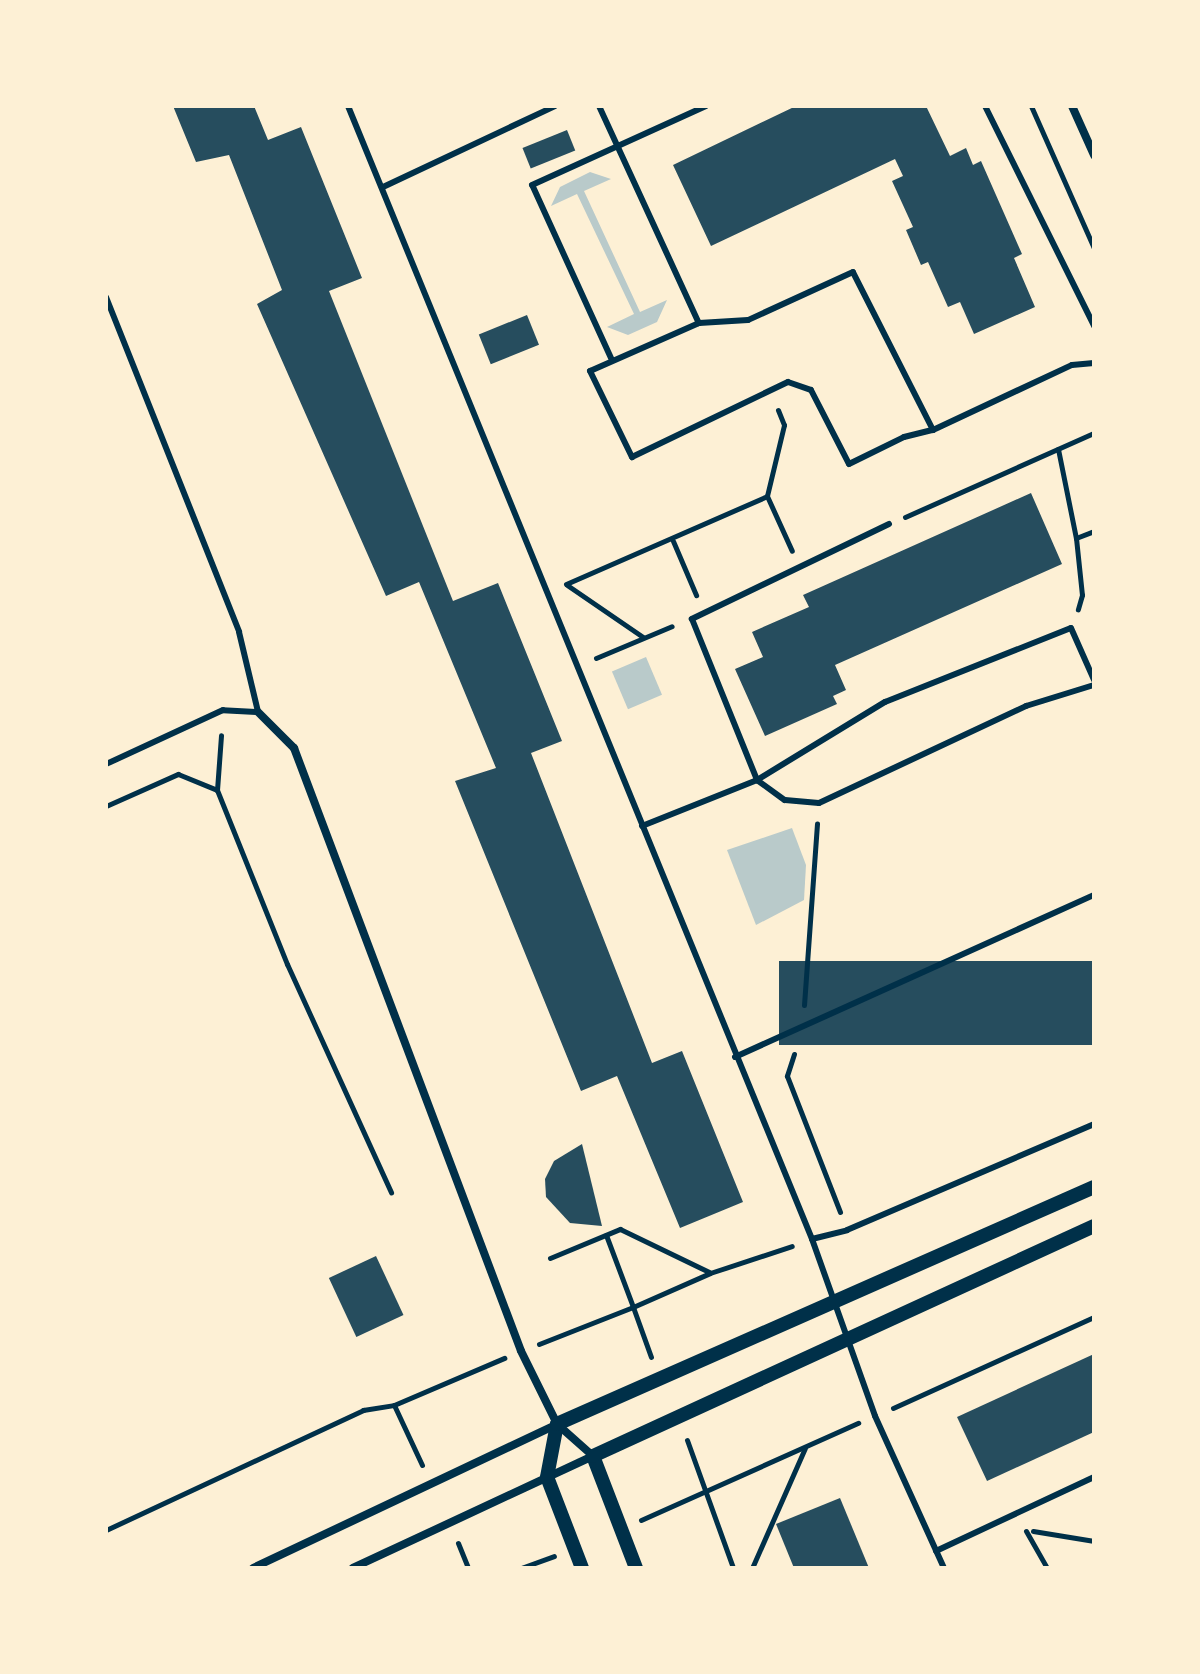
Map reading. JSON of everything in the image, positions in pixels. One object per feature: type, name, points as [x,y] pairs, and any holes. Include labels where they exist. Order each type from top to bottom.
[{"type":"street","points":[[1072,106],[1094,155]]},
{"type":"street","points":[[258,712],[294,748],[521,1351],[557,1424],[593,1456],[636,1568]]},
{"type":"street","points":[[253,1568],[557,1424],[1094,1187]]},
{"type":"street","points":[[353,1568],[844,1338],[1094,1226]]},
{"type":"street","points":[[557,1424],[547,1477],[582,1568]]},
{"type":"lane","points":[[348,106],[812,1239],[831,1303],[875,1416],[944,1568]]},
{"type":"lane","points":[[383,187],[555,106]]},
{"type":"lane","points":[[599,106],[699,323]]},
{"type":"lane","points":[[611,358],[532,185],[706,106]]},
{"type":"lane","points":[[985,106],[1094,326]]},
{"type":"lane","points":[[933,430],[853,272],[748,320],[699,323],[641,351],[611,358],[590,371],[632,457],[788,382],[811,390],[849,464],[904,437],[933,430],[1072,365],[1094,363]]},
{"type":"lane","points":[[106,297],[239,632],[258,712],[223,710],[106,764]]},
{"type":"lane","points":[[642,826],[757,780],[885,702],[1071,628],[1094,682],[1026,706],[819,803],[785,800],[757,780],[692,619],[889,524]]},
{"type":"lane","points":[[735,1057],[1094,895]]},
{"type":"lane","points":[[812,1239],[847,1230],[1094,1124]]},
{"type":"lane","points":[[936,1551],[1094,1477]]},
{"type":"path","points":[[1031,106],[1094,248]]},
{"type":"path","points":[[771,390],[784,425],[767,496],[800,567]]},
{"type":"path","points":[[889,524],[1094,433]]},
{"type":"path","points":[[1058,449],[1076,538],[1082,595],[1071,628]]},
{"type":"path","points":[[546,591],[673,541],[767,496]]},
{"type":"path","points":[[1076,538],[1094,531]]},
{"type":"path","points":[[673,541],[704,613]]},
{"type":"path","points":[[566,584],[643,637]]},
{"type":"path","points":[[576,667],[692,619]]},
{"type":"path","points":[[223,710],[217,790],[287,964],[391,1192]]},
{"type":"path","points":[[106,806],[178,774],[217,790]]},
{"type":"path","points":[[819,803],[803,1026],[787,1076],[847,1230]]},
{"type":"path","points":[[550,1258],[620,1229],[710,1273]]},
{"type":"path","points":[[606,1235],[633,1307],[710,1273],[812,1239]]},
{"type":"path","points":[[621,1529],[1094,1317]]},
{"type":"path","points":[[106,1530],[363,1410],[394,1405]]},
{"type":"path","points":[[752,1568],[805,1448]]},
{"type":"path","points":[[708,1491],[733,1568]]},
{"type":"path","points":[[1003,1517],[1026,1530],[1094,1541]]},
{"type":"path","points":[[1026,1530],[1047,1568]]},
{"type":"path","points":[[524,1567],[574,1549]]},
{"type":"shaded area","points":[[590,172],[611,179],[584,191],[640,312],[667,300],[657,322],[628,335],[607,327],[634,314],[577,194],[551,206],[560,187]]},
{"type":"shaded area","points":[[646,657],[662,695],[628,709],[612,671]]},
{"type":"shaded area","points":[[792,828],[806,865],[804,900],[756,925],[727,850]]},
{"type":"building","points":[[173,106],[254,106],[268,140],[301,127],[362,278],[329,291],[453,601],[498,583],[562,741],[531,753],[652,1063],[682,1051],[743,1202],[680,1228],[617,1076],[581,1091],[455,781],[496,768],[419,582],[386,596],[257,304],[282,290],[229,155],[196,162]]},
{"type":"building","points":[[796,106],[926,106],[950,156],[966,148],[973,165],[981,161],[1022,254],[1014,258],[1035,307],[974,334],[960,302],[948,307],[928,262],[921,265],[906,230],[913,227],[892,181],[903,176],[895,159],[711,246],[673,165]]},
{"type":"building","points":[[567,130],[575,150],[531,168],[522,148]]},
{"type":"building","points":[[527,315],[539,345],[491,364],[479,334]]},
{"type":"building","points":[[1031,493],[1062,564],[835,665],[846,690],[833,696],[837,704],[765,736],[735,669],[763,657],[752,632],[809,607],[803,595]]},
{"type":"building","points":[[779,961],[1094,961],[1094,1045],[779,1045]]},
{"type":"building","points":[[582,1144],[602,1226],[570,1223],[546,1197],[545,1179],[554,1161]]},
{"type":"building","points":[[376,1256],[403,1315],[356,1337],[329,1278]]},
{"type":"building","points":[[1094,1354],[1094,1432],[987,1481],[957,1417]]},
{"type":"building","points":[[840,1498],[869,1568],[794,1568],[776,1524]]}]
